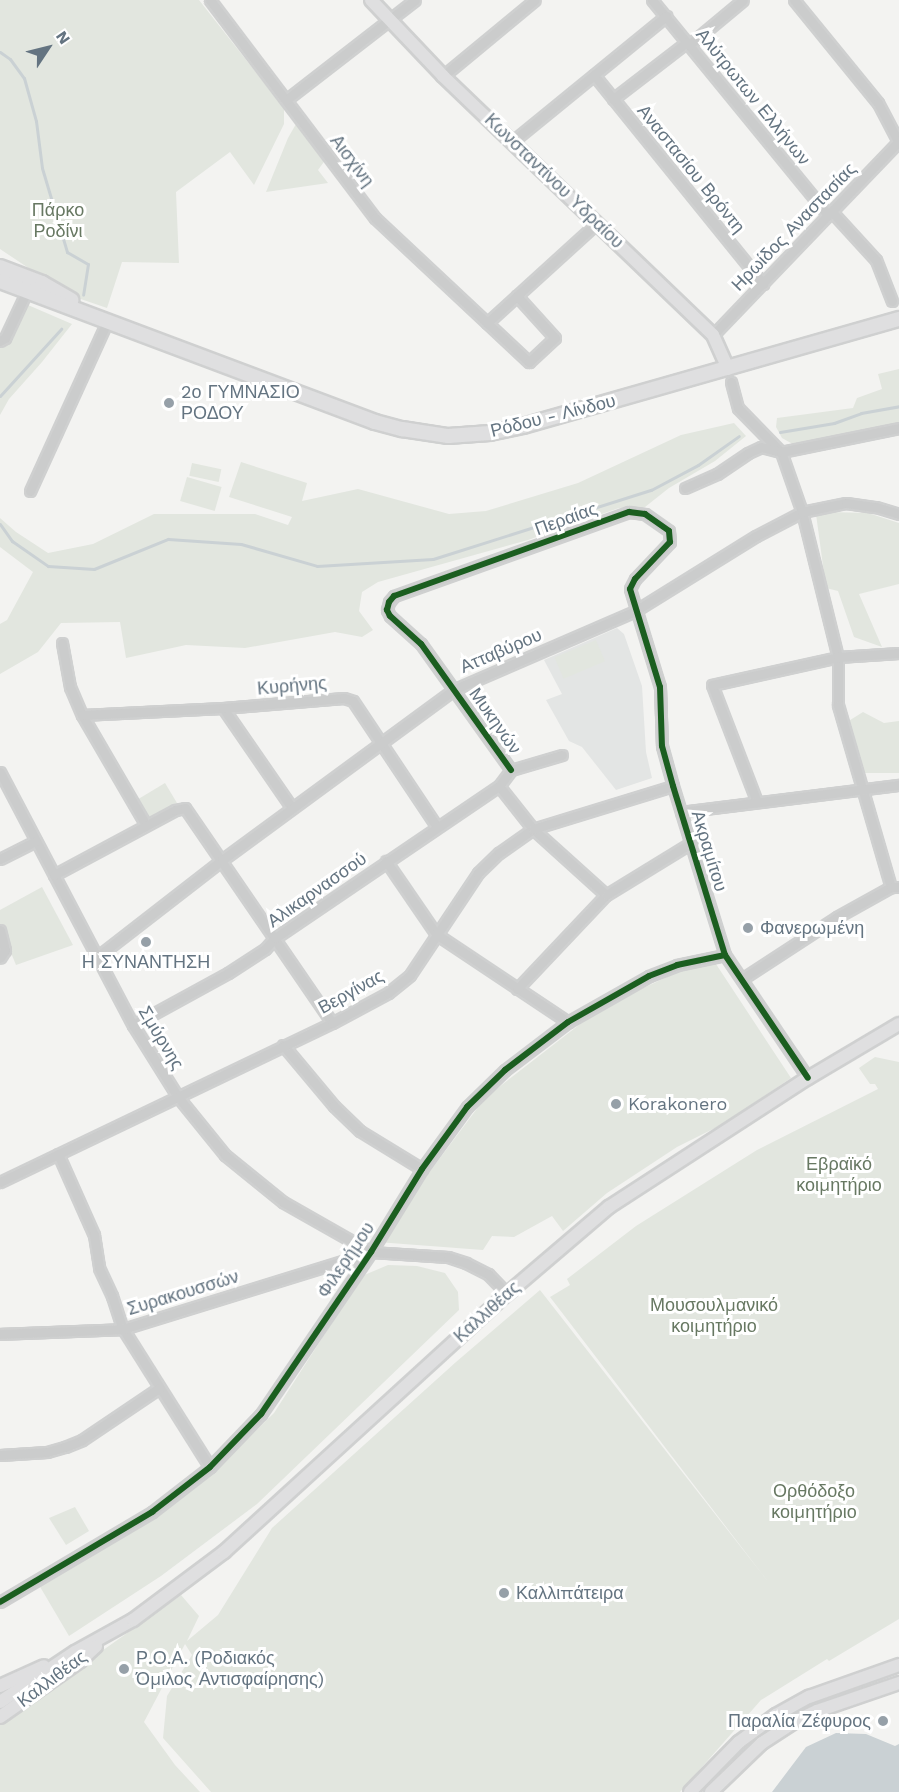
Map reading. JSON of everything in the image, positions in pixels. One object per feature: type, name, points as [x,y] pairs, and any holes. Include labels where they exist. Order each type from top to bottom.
[{"type":"main road","name":"Κωνσταντίνου Υδραίου","points":[[371,0],[443,76],[713,335],[729,376]]},
{"type":"main road","name":"Ρόδου - Λίνδου","points":[[0,267],[42,283],[108,320]]},
{"type":"main road","name":"Ρόδου - Λίνδου","points":[[0,281],[375,422],[448,436],[490,433],[523,426],[729,376],[899,319]]},
{"type":"main road","name":"Καλλιθέας","points":[[0,1702],[75,1652],[103,1638],[162,1599],[224,1552],[507,1294],[609,1207],[808,1078],[899,1024]]},
{"type":"main road","name":"Καλλιθέας","points":[[0,1717],[80,1661],[103,1638]]},
{"type":"main road","points":[[0,1686],[75,1652]]},
{"type":"main road","points":[[690,1792],[739,1742],[776,1715],[809,1697],[899,1665]]},
{"type":"main road","points":[[711,1792],[762,1743],[794,1722],[817,1711],[899,1683]]},
{"type":"street","name":"Αισχίνη","points":[[210,0],[375,218],[529,362],[554,342],[554,333],[517,296]]},
{"type":"street","points":[[286,100],[415,0]]},
{"type":"street","points":[[443,76],[535,0]]},
{"type":"street","name":"Αλύτρωτων Ελλήνων","points":[[652,0],[830,213],[876,260],[892,302]]},
{"type":"street","points":[[613,99],[743,0]]},
{"type":"street","points":[[794,0],[878,103],[899,142]]},
{"type":"street","points":[[513,141],[666,16]]},
{"type":"street","name":"Αναστασίου Βρόντη","points":[[594,75],[763,284]]},
{"type":"street","name":"Ηρωίδος Αναστασίας","points":[[713,335],[899,142]]},
{"type":"street","points":[[487,323],[597,223]]},
{"type":"street","points":[[0,341],[5,338],[27,291]]},
{"type":"street","points":[[30,491],[108,320]]},
{"type":"street","points":[[729,376],[738,408],[781,452],[802,512],[838,657],[838,705],[861,788],[895,887],[837,917],[742,979]]},
{"type":"street","points":[[685,488],[717,474],[761,447],[781,452],[899,428]]},
{"type":"street","name":"Ατταβύρου","points":[[97,957],[222,860],[455,689],[635,611],[756,536],[802,512],[846,503],[876,507],[899,514]]},
{"type":"street","name":"Περαίας","points":[[387,610],[394,596],[629,512],[645,514],[662,525],[669,531],[670,542],[635,579],[630,589],[635,611]]},
{"type":"street","name":"Μυκηνών","points":[[387,610],[390,616],[421,644],[511,771]]},
{"type":"street","name":"Ακραμίτου","points":[[635,611],[660,687],[662,746],[725,954],[808,1078]]},
{"type":"street","points":[[62,643],[70,687],[82,715],[146,825]]},
{"type":"street","points":[[757,802],[712,685],[838,657],[899,653]]},
{"type":"street","name":"Κυρήνης","points":[[82,715],[223,708],[344,698],[353,701],[437,827]]},
{"type":"street","points":[[223,708],[292,808]]},
{"type":"street","points":[[511,771],[562,755]]},
{"type":"street","name":"Αλικαρνασσού","points":[[133,1025],[228,973],[265,949],[275,938],[499,786],[511,771]]},
{"type":"street","name":"Σμύρνης","points":[[0,772],[133,1025],[178,1097],[225,1155],[283,1202],[371,1252]]},
{"type":"street","points":[[681,812],[899,785]]},
{"type":"street","points":[[499,786],[533,829],[606,895]]},
{"type":"street","name":"Βεργίνας","points":[[0,1182],[332,1023],[388,993],[410,975],[478,873],[499,853],[533,829],[673,786]]},
{"type":"street","points":[[54,875],[175,810],[185,808],[332,1023]]},
{"type":"street","points":[[0,859],[36,841]]},
{"type":"street","points":[[517,989],[606,895],[691,843]]},
{"type":"street","points":[[386,861],[436,934],[568,1022]]},
{"type":"street","points":[[0,930],[5,950],[0,958]]},
{"type":"street","name":"Φιλερήμου","points":[[0,1602],[152,1512],[210,1467],[261,1414],[371,1252],[423,1169],[467,1107],[505,1071],[568,1022],[649,976],[677,965],[725,954]]},
{"type":"street","points":[[283,1045],[334,1106],[360,1131],[423,1169]]},
{"type":"street","points":[[58,1154],[94,1234],[99,1268],[112,1296],[123,1329],[210,1467]]},
{"type":"street","points":[[371,1252],[448,1257],[488,1274],[507,1294]]},
{"type":"street","name":"Συρακουσσών","points":[[0,1334],[123,1329],[371,1252]]},
{"type":"street","points":[[0,1455],[47,1452],[82,1440],[159,1388]]},
{"type":"shaded area","points":[[617,628],[624,634],[642,686],[646,752],[652,778],[616,790],[582,747],[569,741],[546,700],[562,694],[544,660]]},
{"type":"shaded area","points":[[836,1733],[866,1734],[895,1746],[899,1744],[899,1792],[772,1792],[806,1747]]},
{"type":"green space","name":"Πάρκο Ροδίνι","points":[[0,0],[199,0],[284,108],[284,124],[254,185],[230,152],[176,192],[179,263],[122,262],[107,308],[69,295],[0,249]]},
{"type":"green space","points":[[301,123],[326,159],[318,170],[328,183],[266,192],[288,138],[296,124]]},
{"type":"green space","points":[[21,302],[72,324],[9,399],[0,415],[0,347]]},
{"type":"green space","points":[[899,369],[899,422],[798,447],[782,438],[776,427],[777,418],[853,408],[857,398],[882,389],[878,374]]},
{"type":"green space","points":[[734,423],[746,436],[715,461],[669,488],[645,507],[619,508],[528,540],[378,582],[362,592],[359,611],[373,630],[362,637],[335,632],[245,648],[186,645],[126,658],[120,622],[61,623],[38,652],[0,674],[0,624],[7,620],[33,572],[0,547],[0,518],[16,532],[48,553],[93,544],[154,514],[255,514],[288,525],[292,517],[229,497],[241,462],[307,483],[302,501],[358,489],[449,514],[486,511],[578,483],[681,435]]},
{"type":"green space","points":[[192,463],[221,469],[219,482],[189,476]]},
{"type":"green space","points":[[187,477],[222,487],[215,511],[180,501]]},
{"type":"green space","points":[[868,513],[899,523],[899,584],[859,594],[882,647],[854,637],[838,591],[826,588],[816,514]]},
{"type":"green space","points":[[596,640],[605,661],[564,679],[555,658]]},
{"type":"green space","points":[[863,712],[884,723],[899,721],[899,773],[860,773],[847,722]]},
{"type":"green space","points":[[165,783],[177,803],[149,819],[138,799]]},
{"type":"green space","points":[[42,887],[73,945],[16,965],[0,926],[0,910]]},
{"type":"green space","name":"Korakonero","points":[[714,961],[791,1078],[723,1124],[677,1147],[607,1193],[563,1231],[552,1216],[514,1237],[492,1236],[483,1250],[377,1242],[485,1098],[602,1007],[678,972]]},
{"type":"green space","points":[[875,1057],[899,1062],[899,1619],[829,1661],[827,1659],[761,1700],[680,1792],[211,1792],[163,1738],[167,1696],[192,1655],[185,1644],[144,1722],[175,1765],[200,1792],[0,1792],[0,1723],[181,1595],[199,1616],[187,1641],[218,1615],[272,1528],[456,1362],[540,1290],[769,1583],[550,1297],[570,1285],[567,1279],[636,1226],[757,1150],[878,1089],[875,1084],[870,1084],[859,1068]]},
{"type":"green space","points":[[388,1265],[417,1266],[445,1273],[458,1292],[459,1310],[257,1504],[161,1576],[69,1636],[39,1585],[187,1493],[230,1456],[274,1413],[362,1276]]},
{"type":"green space","points":[[75,1507],[89,1531],[66,1545],[49,1518]]},
{"type":"waterway","points":[[0,52],[10,59],[24,78],[36,121],[42,168],[67,252],[88,264],[83,295]]},
{"type":"waterway","points":[[0,396],[61,329]]},
{"type":"waterway","points":[[780,432],[834,423],[861,413],[899,406]]},
{"type":"waterway","points":[[0,524],[12,541],[48,566],[94,569],[168,539],[241,544],[317,566],[433,559],[651,490],[698,465],[739,436]]},
{"type":"cycle path","points":[[511,770],[421,644],[390,616],[387,610],[389,602],[394,596],[629,512],[645,514],[669,531],[670,542],[635,579],[630,589],[660,687],[662,746],[673,786],[725,955],[808,1078]]},
{"type":"cycle path","points":[[0,1602],[152,1512],[210,1467],[261,1414],[371,1252],[422,1169],[467,1107],[505,1070],[568,1022],[649,976],[677,965],[725,955]]},
{"type":"place","name":"2ο ΓΥΜΝΑΣΙΟ ΡΟΔΟΥ","points":[[169,403]]},
{"type":"place","name":"Φανερωμένη","points":[[748,928]]},
{"type":"place","name":"Η ΣΥΝΑΝΤΗΣΗ","points":[[146,942]]},
{"type":"place","name":"Korakonero","points":[[616,1104]]},
{"type":"place","name":"Καλλιπάτειρα","points":[[504,1593]]},
{"type":"place","name":"Ρ.Ο.Α. (Ροδιακός Όμιλος Αντισφαίρησης)","points":[[124,1669]]},
{"type":"place","name":"Παραλία Ζέφυρος","points":[[883,1721]]},
{"type":"park label","name":"Εβραϊκό κοιμητήριο","points":[[839,1175]]},
{"type":"park label","name":"Μουσουλμανικό κοιμητήριο","points":[[714,1316]]},
{"type":"park label","name":"Ορθόδοξο κοιμητήριο","points":[[814,1502]]}]
